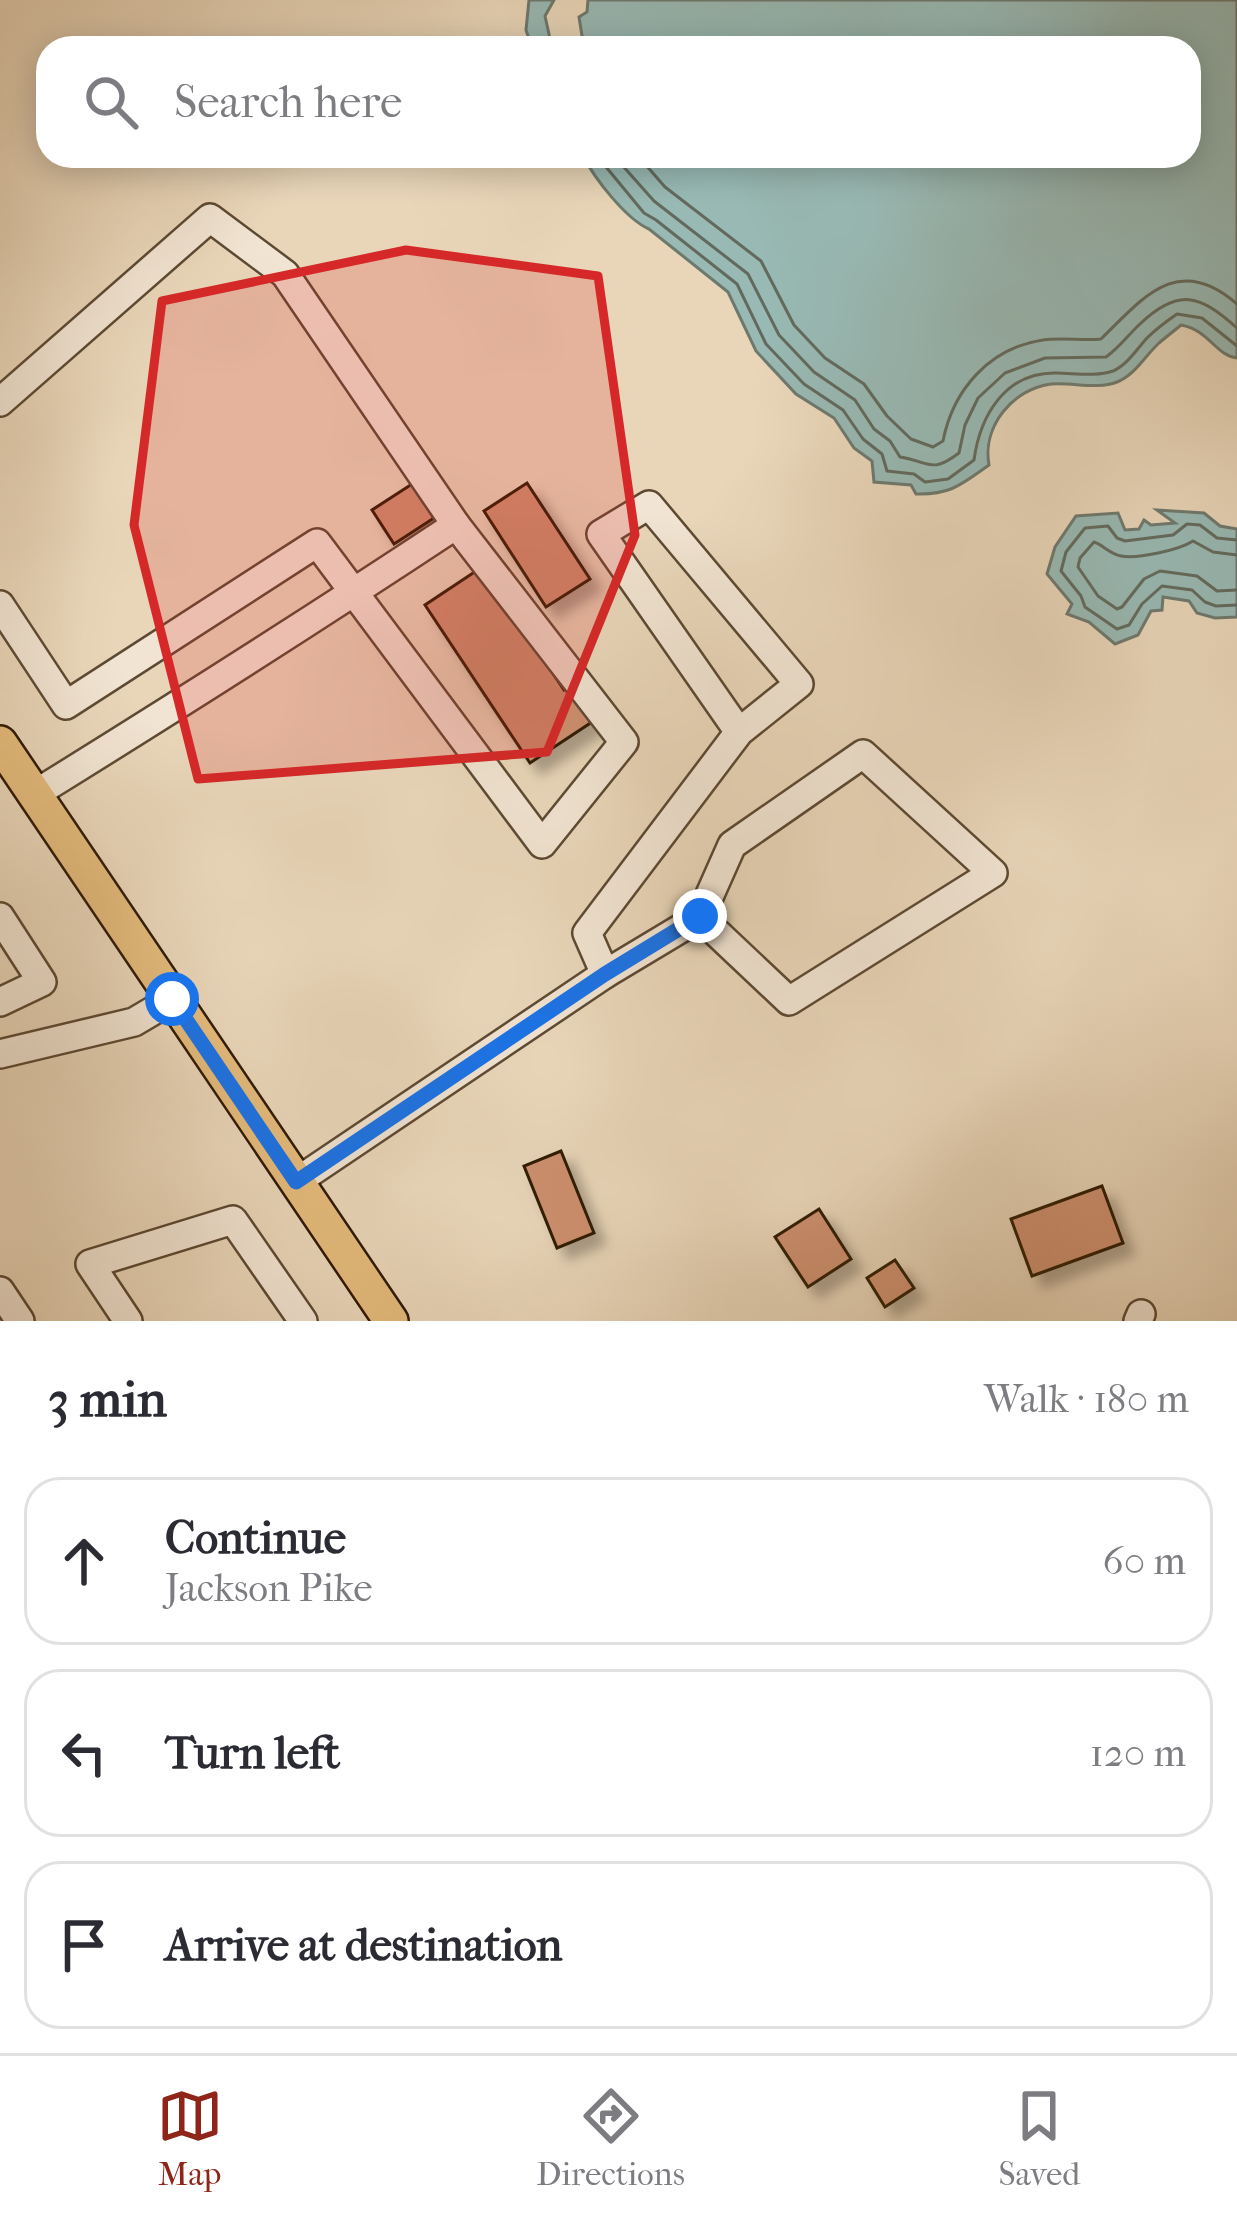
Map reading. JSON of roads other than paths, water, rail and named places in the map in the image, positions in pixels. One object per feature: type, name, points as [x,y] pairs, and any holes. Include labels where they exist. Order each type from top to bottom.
[{"type":"main road","points":[[0,743],[391,1321]]},
{"type":"lane","points":[[0,402],[210,218],[285,274],[456,525],[624,742],[542,844],[317,543],[66,705],[0,605]]},
{"type":"lane","points":[[605,974],[587,934],[740,732],[799,684],[649,505],[602,534],[740,732]]},
{"type":"lane","points":[[35,794],[456,525]]},
{"type":"lane","points":[[296,1182],[605,974],[700,916],[732,845],[863,754],[993,872],[789,1001],[700,916]]},
{"type":"lane","points":[[0,917],[42,982],[0,1002]]},
{"type":"lane","points":[[3,1047],[134,1022],[172,999]]},
{"type":"lane","points":[[128,1321],[90,1264],[233,1220],[303,1321]]},
{"type":"lane","points":[[0,1291],[20,1321]]},
{"type":"water","points":[[529,0],[554,0],[545,16],[549,36],[528,36]]},
{"type":"water","points":[[588,0],[1237,0],[1237,358],[1181,325],[1117,382],[1051,384],[1024,393],[996,424],[990,437],[989,465],[956,487],[916,494],[911,485],[874,482],[872,461],[854,448],[834,418],[796,394],[756,351],[728,292],[631,217],[591,168],[1201,168],[1201,36],[582,36],[579,17],[587,12]]},
{"type":"water","points":[[1157,510],[1204,513],[1220,526],[1237,529],[1237,617],[1215,618],[1197,613],[1189,601],[1163,597],[1162,610],[1151,611],[1138,635],[1115,644],[1089,622],[1067,614],[1072,604],[1047,574],[1055,547],[1076,516],[1118,513],[1125,530],[1139,529],[1144,520],[1151,525],[1175,523]]}]
